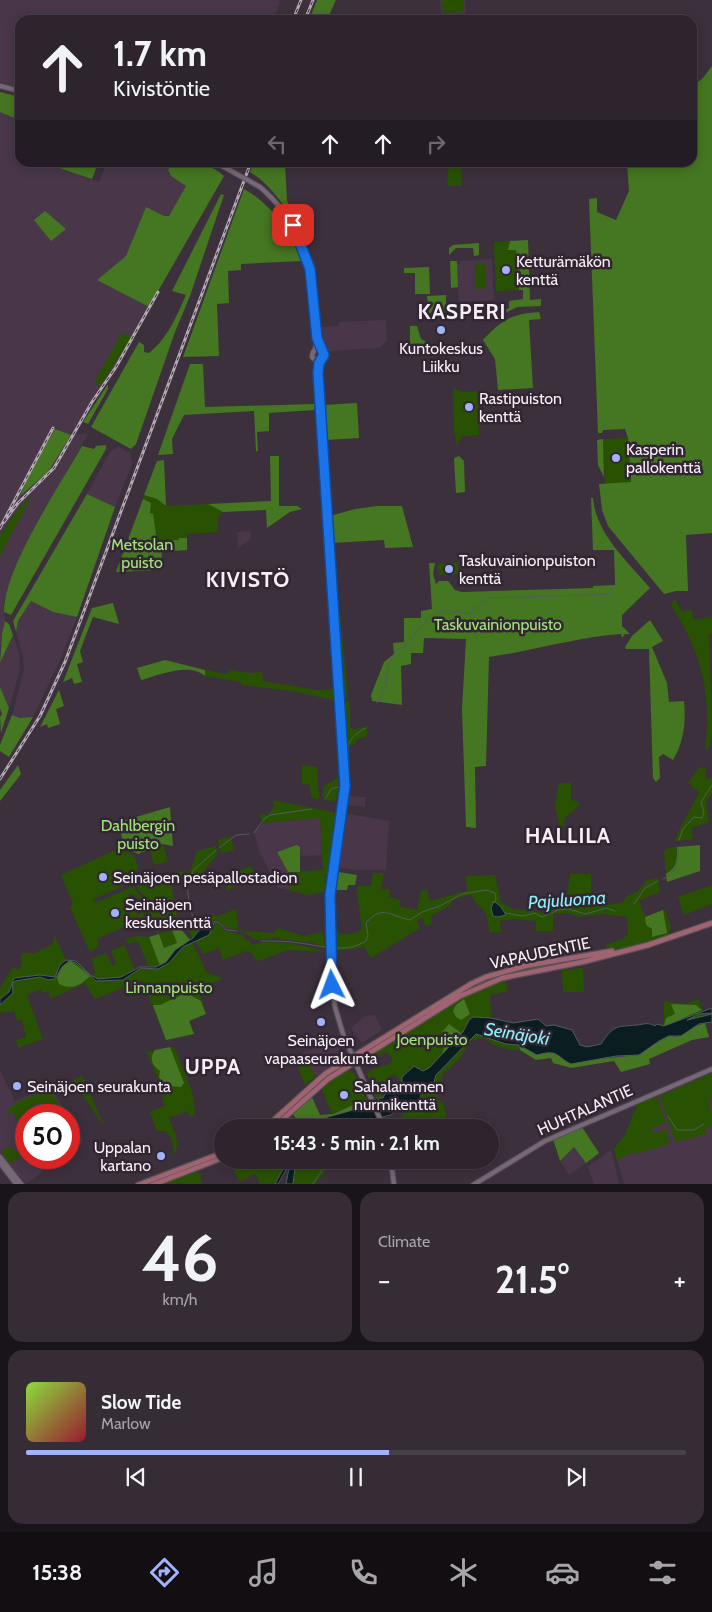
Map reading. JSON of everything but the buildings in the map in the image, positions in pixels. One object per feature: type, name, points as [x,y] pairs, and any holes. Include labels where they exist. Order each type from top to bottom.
[{"type":"main road","points":[[0,86],[15,90]]},
{"type":"main road","points":[[224,167],[260,187],[287,216],[307,256],[313,284],[317,338],[312,355],[318,373],[345,786],[330,895],[330,952],[335,1007],[343,1034],[381,1119]]},
{"type":"main road","points":[[317,338],[324,355],[318,373]]},
{"type":"main road","points":[[315,350],[321,350]]},
{"type":"main road","points":[[314,360],[321,360]]},
{"type":"main road","name":"VAPAUDENTIE","points":[[275,1119],[325,1074],[355,1059],[481,985],[514,974],[582,962],[628,950],[712,923]]},
{"type":"main road","name":"VAPAUDENTIE","points":[[283,1119],[316,1088],[355,1059]]},
{"type":"main road","name":"HUHTALANTIE","points":[[473,1184],[545,1141],[712,1069]]},
{"type":"main road","points":[[138,1184],[214,1156]]},
{"type":"main road","points":[[0,1157],[22,1184]]},
{"type":"main road","points":[[152,1184],[214,1161]]},
{"type":"main road","points":[[0,1163],[17,1184]]},
{"type":"main road","points":[[393,1169],[394,1184]]},
{"type":"shaded area","points":[[0,0],[280,1],[276,15],[15,15],[15,86],[0,82]]},
{"type":"shaded area","points":[[440,0],[465,0],[466,15],[442,15]]},
{"type":"shaded area","points":[[0,112],[15,118],[15,167],[56,167],[99,182],[105,167],[170,167],[168,170],[171,176],[186,186],[169,216],[164,216],[146,207],[126,256],[97,280],[149,307],[114,368],[71,434],[88,434],[23,550],[4,601],[5,621],[0,650]]},
{"type":"shaded area","points":[[492,259],[494,300],[459,302],[457,264],[460,264],[460,261]]},
{"type":"shaded area","points":[[386,320],[387,340],[379,348],[329,351],[321,343],[319,327],[339,326],[339,322]]},
{"type":"shaded area","points":[[119,447],[130,453],[132,464],[115,507],[87,494],[111,451]]},
{"type":"shaded area","points":[[250,531],[251,539],[238,548],[237,532]]},
{"type":"shaded area","points":[[31,601],[53,612],[77,617],[61,658],[33,717],[20,718],[12,715],[24,670],[23,655],[16,632],[18,621]]},
{"type":"shaded area","points":[[13,635],[19,653],[20,670],[9,708],[0,687],[0,663]]},
{"type":"shaded area","points":[[349,796],[365,797],[365,807],[349,805]]},
{"type":"shaded area","points":[[349,814],[389,821],[386,870],[355,870],[337,867],[345,817]]},
{"type":"shaded area","points":[[320,818],[322,855],[301,856],[300,848],[277,851],[288,872],[289,890],[278,888],[259,851],[254,831],[263,823]]},
{"type":"shaded area","points":[[375,1015],[382,1030],[362,1043],[351,1028],[365,1016]]},
{"type":"shaded area","points":[[336,1041],[343,1058],[315,1077],[304,1052]]},
{"type":"shaded area","points":[[0,1070],[15,1101],[51,1086],[61,1104],[15,1104],[15,1169],[46,1169],[26,1184],[0,1154]]},
{"type":"shaded area","points":[[712,1073],[712,1184],[624,1184],[614,1149],[625,1135],[638,1103]]},
{"type":"shaded area","points":[[574,1147],[586,1163],[569,1175],[560,1161]]},
{"type":"shaded area","points":[[611,1150],[619,1184],[594,1184],[588,1167]]},
{"type":"green space","points":[[317,0],[336,0],[329,15],[311,15]]},
{"type":"green space","points":[[442,0],[464,0],[464,12],[443,13]]},
{"type":"green space","points":[[712,66],[712,533],[686,535],[688,591],[664,594],[608,526],[602,510],[599,484],[631,482],[628,438],[625,429],[603,430],[602,433],[598,433],[589,199],[597,198],[597,212],[616,220],[629,191],[627,167],[697,167],[697,83]]},
{"type":"green space","points":[[0,92],[15,96],[15,118],[0,112]]},
{"type":"green space","points":[[56,167],[96,167],[92,179]]},
{"type":"green space","points":[[170,167],[210,167],[224,176],[149,307],[97,280],[126,256],[146,207],[164,216],[169,216],[186,186],[171,176],[168,170]]},
{"type":"green space","points":[[252,167],[285,167],[287,200],[291,215],[267,186],[250,172]]},
{"type":"green space","points":[[449,167],[461,167],[462,186],[447,186]]},
{"type":"green space","points":[[244,189],[272,211],[292,239],[302,261],[241,264],[241,270],[228,271],[229,303],[217,304],[219,356],[183,357]]},
{"type":"green space","points":[[221,194],[224,195],[190,296],[175,332],[136,444],[131,449],[91,427],[139,342],[144,345],[144,352],[149,353],[171,327],[186,295],[172,291]]},
{"type":"green space","points":[[45,211],[66,229],[51,241],[34,220]]},
{"type":"green space","points":[[528,240],[530,300],[541,299],[541,306],[517,307],[499,316],[498,313],[509,308],[509,301],[523,299],[523,290],[519,290],[516,250],[508,250],[510,241]]},
{"type":"green space","name":"Ketturämäkön kenttä","points":[[510,241],[510,246],[516,250],[519,290],[496,291],[494,242]]},
{"type":"green space","points":[[479,243],[479,255],[474,256],[473,248],[456,248],[449,255],[449,248],[453,245]]},
{"type":"green space","points":[[450,261],[457,261],[458,287],[451,288]]},
{"type":"green space","points":[[485,263],[486,288],[476,289],[475,264]]},
{"type":"green space","points":[[429,267],[430,294],[415,294],[415,273],[404,273],[404,268]]},
{"type":"green space","points":[[446,295],[446,312],[429,313],[427,296]]},
{"type":"green space","points":[[539,312],[541,319],[529,320],[533,388],[498,390],[495,359],[483,340],[496,327],[514,316]]},
{"type":"green space","points":[[410,326],[417,326],[421,339],[427,342],[426,347],[410,346]]},
{"type":"green space","points":[[122,333],[132,337],[99,387],[95,381]]},
{"type":"green space","points":[[190,364],[203,364],[205,407],[314,404],[314,410],[269,413],[269,431],[257,432],[258,451],[256,451],[254,411],[184,415],[172,439],[173,454],[158,455]]},
{"type":"green space","points":[[108,384],[108,389],[88,424],[83,422]]},
{"type":"green space","points":[[453,388],[463,392],[478,391],[479,435],[462,436],[457,446],[454,430]]},
{"type":"green space","points":[[357,403],[359,438],[326,440],[324,405]]},
{"type":"green space","points":[[55,429],[71,435],[48,472],[20,496],[30,472]]},
{"type":"green space","name":"Kasperin pallokenttä","points":[[628,438],[631,483],[605,484],[603,439]]},
{"type":"green space","points":[[603,439],[604,477],[598,465],[597,440]]},
{"type":"green space","points":[[106,445],[106,449],[11,615],[4,612],[6,594],[23,551],[34,528],[82,446],[94,449],[96,446]]},
{"type":"green space","points":[[270,456],[279,456],[279,506],[297,506],[302,509],[290,512],[267,528],[266,510],[223,512],[208,504],[271,501]]},
{"type":"green space","points":[[459,456],[464,461],[465,492],[456,493],[454,458]]},
{"type":"green space","points":[[164,460],[166,506],[157,499],[144,495],[157,461]]},
{"type":"green space","points":[[87,494],[115,507],[77,617],[53,612],[31,601],[18,621],[16,632],[13,621]]},
{"type":"green space","points":[[32,495],[0,556],[0,535],[17,510]]},
{"type":"green space","points":[[144,495],[157,499],[166,506],[208,504],[223,512],[218,517],[218,532],[187,534],[187,538],[180,538],[179,540],[157,541],[153,515],[150,513],[150,503],[143,499]]},
{"type":"green space","name":"Taskuvainionpuisto","points":[[591,498],[593,498],[600,524],[614,547],[650,588],[622,615],[622,626],[630,634],[625,634],[622,638],[621,634],[604,636],[489,657],[486,766],[475,767],[476,828],[466,827],[462,709],[466,639],[424,638],[423,653],[411,653],[411,664],[401,666],[402,705],[372,701],[371,695],[384,662],[394,654],[393,643],[404,642],[404,618],[421,618],[421,611],[432,609],[429,563],[435,563],[433,574],[436,584],[439,581],[448,581],[455,590],[462,592],[593,588],[593,586],[615,585],[614,550],[593,550]]},
{"type":"green space","name":"Metsolan puisto","points":[[143,499],[151,503],[150,513],[153,514],[157,541],[187,538],[187,550],[162,552],[160,570],[116,572]]},
{"type":"green space","points":[[377,506],[402,506],[413,547],[385,548],[384,540],[332,543],[330,516],[355,509]]},
{"type":"green space","name":"Taskuvainionpuiston kenttä","points":[[458,562],[459,574],[439,575],[438,564]]},
{"type":"green space","points":[[675,599],[682,611],[692,610],[693,619],[712,618],[712,634],[709,634],[712,732],[710,745],[705,751],[707,711],[702,675],[690,640],[671,605]]},
{"type":"green space","points":[[113,603],[119,624],[93,617],[80,651],[83,662],[77,664],[82,682],[74,684],[72,678],[63,682],[92,608]]},
{"type":"green space","points":[[340,612],[348,698],[343,697],[337,624]]},
{"type":"green space","points":[[650,620],[663,641],[652,647],[667,683],[669,702],[684,701],[685,709],[680,746],[673,760],[663,754],[659,757],[660,778],[656,782],[653,778],[649,649],[626,649],[625,647],[632,636]]},
{"type":"green space","points":[[5,621],[9,624],[13,635],[0,663],[2,634]]},
{"type":"green space","points":[[165,660],[205,670],[205,676],[191,670],[182,670],[141,680],[137,668]]},
{"type":"green space","points":[[205,670],[226,674],[231,670],[250,673],[262,672],[263,681],[317,690],[333,689],[333,700],[292,691],[242,685],[241,682],[205,676]]},
{"type":"green space","points":[[0,687],[9,708],[1,733],[0,717],[2,714],[0,708]]},
{"type":"green space","points":[[59,690],[64,706],[56,709],[60,724],[48,728],[47,724],[40,727]]},
{"type":"green space","points":[[344,700],[350,702],[350,727],[355,730],[367,726],[367,736],[356,740],[356,743],[350,746],[349,786]]},
{"type":"green space","points":[[12,715],[20,718],[33,717],[9,757],[0,751],[0,745]]},
{"type":"green space","points":[[18,765],[21,774],[0,801],[0,790]]},
{"type":"green space","points":[[302,765],[317,767],[319,799],[311,798],[310,785],[302,784]]},
{"type":"green space","points":[[705,767],[706,779],[712,778],[712,793],[706,802],[709,822],[691,828],[693,839],[675,841],[699,792],[688,783],[699,768]]},
{"type":"green space","points":[[339,777],[336,801],[323,800],[323,787]]},
{"type":"green space","points":[[559,783],[571,783],[571,800],[576,801],[579,805],[565,818],[561,837],[557,837],[559,822],[555,806]]},
{"type":"green space","points":[[273,800],[333,812],[335,817],[327,876],[323,875],[326,879],[324,892],[308,895],[289,890],[288,872],[323,870],[320,818],[263,823],[259,814],[268,815],[274,807]]},
{"type":"green space","name":"Dahlbergin puisto","points":[[170,807],[173,846],[162,844],[138,854],[129,849],[122,837],[119,822]]},
{"type":"green space","points":[[231,837],[234,850],[221,853],[218,840]]},
{"type":"green space","points":[[163,845],[168,861],[154,865],[150,850]]},
{"type":"green space","points":[[297,845],[300,847],[300,872],[288,872],[277,852]]},
{"type":"green space","points":[[700,845],[700,871],[667,882],[666,874],[674,866],[677,847]]},
{"type":"green space","points":[[216,846],[217,855],[199,877],[178,879],[179,872],[190,872],[197,851]]},
{"type":"green space","points":[[677,847],[674,866],[666,874],[664,852],[668,848]]},
{"type":"green space","points":[[118,849],[133,855],[138,866],[134,881],[94,899],[95,903],[91,905],[134,886],[145,900],[147,906],[142,919],[148,907],[146,899],[137,889],[139,880],[170,877],[178,923],[157,932],[153,921],[139,928],[136,922],[97,939],[99,946],[90,952],[71,910],[70,907],[73,904],[61,875]],"holes":[[[128,894],[135,895],[142,901],[143,909],[138,917]]]},
{"type":"green space","points":[[250,866],[257,875],[227,890],[224,879]]},
{"type":"green space","points":[[338,872],[357,875],[355,885],[348,885],[347,890],[333,890]]},
{"type":"green space","points":[[373,873],[384,873],[381,889],[390,890],[389,897],[400,900],[399,906],[417,910],[421,891],[427,890],[430,901],[467,891],[466,876],[495,875],[501,902],[513,909],[548,913],[553,908],[566,903],[570,874],[591,874],[591,906],[622,903],[626,897],[638,891],[647,880],[658,878],[660,892],[639,900],[645,917],[665,910],[671,928],[670,936],[639,946],[608,950],[606,945],[628,935],[627,917],[604,914],[577,917],[569,913],[553,914],[553,931],[536,931],[536,921],[514,919],[500,921],[501,932],[490,933],[486,914],[470,895],[454,899],[449,906],[431,916],[432,924],[425,926],[423,918],[417,920],[420,928],[371,958],[364,947],[332,952],[331,927],[334,927],[340,934],[354,933],[362,929],[357,893],[358,886],[371,886]]},
{"type":"green space","points":[[712,885],[712,904],[684,915],[678,897]]},
{"type":"green space","points":[[236,909],[238,928],[244,931],[273,933],[278,928],[303,936],[323,932],[325,948],[314,943],[274,938],[256,940],[238,929],[227,928],[217,920],[201,930],[193,938],[184,925],[208,921],[213,915],[218,916]]},
{"type":"green space","points":[[663,910],[667,933],[652,937],[652,929],[646,925],[645,917]]},
{"type":"green space","points":[[217,923],[226,931],[242,935],[253,945],[268,942],[290,944],[311,947],[325,952],[287,950],[259,961],[255,959],[252,953],[246,951],[223,960],[219,948],[203,954],[195,941]]},
{"type":"green space","points":[[180,928],[190,940],[160,966],[149,937],[159,934],[164,948],[177,943],[172,930]]},
{"type":"green space","points":[[172,930],[177,943],[164,948],[159,934]]},
{"type":"green space","points":[[55,936],[66,960],[55,977],[50,978],[39,975],[14,978],[9,992],[0,999],[0,988],[13,967],[19,970],[23,953],[35,953],[53,944]]},
{"type":"green space","points":[[138,936],[149,937],[160,966],[148,966],[138,941],[128,944],[126,939]]},
{"type":"green space","name":"Linnanpuisto","points":[[192,942],[207,973],[220,977],[221,980],[198,988],[206,1014],[189,1021],[194,1034],[166,1040],[142,980],[95,999],[85,983],[50,999],[49,991],[42,993],[41,989],[27,995],[43,1039],[18,1048],[16,1040],[26,1037],[22,1020],[17,1021],[14,1011],[0,1013],[0,1005],[13,993],[12,985],[15,981],[40,977],[48,980],[55,979],[76,963],[96,981],[123,980],[141,968],[158,969],[169,963],[178,950]]},
{"type":"green space","points":[[124,945],[135,970],[125,976],[114,979],[92,977],[95,973],[91,955],[93,958],[106,953],[112,965],[116,964],[111,951]]},
{"type":"green space","points":[[71,961],[90,976],[76,986],[68,987],[59,984],[57,978],[63,964]]},
{"type":"green space","points":[[583,968],[584,992],[563,992],[562,970]]},
{"type":"green space","name":"Joenpuisto","points":[[505,980],[508,991],[490,995],[491,1018],[473,1017],[465,1026],[463,1032],[427,1070],[410,1067],[402,1077],[401,1082],[397,1076],[392,1074],[381,1090],[383,1098],[377,1101],[367,1074],[369,1071],[392,1062],[392,1057],[386,1052],[372,1059],[365,1060],[365,1057],[463,997]]},
{"type":"green space","points":[[190,991],[192,996],[201,1001],[206,1014],[189,1021],[194,1034],[166,1040],[153,1005],[160,1005]]},
{"type":"green space","points":[[464,999],[470,1014],[461,1020],[456,1017],[453,1011],[456,1005]]},
{"type":"green space","points":[[699,999],[704,1017],[689,1021],[685,1019],[664,1026],[664,1001],[685,1004]]},
{"type":"green space","points":[[671,1004],[696,1005],[702,1010],[664,1026],[666,1018],[675,1014]]},
{"type":"green space","points":[[705,1023],[709,1037],[692,1040],[649,1059],[650,1064],[621,1072],[614,1061],[571,1068],[553,1063],[551,1058],[536,1060],[520,1050],[519,1045],[537,1055],[546,1053],[557,1054],[567,1062],[639,1055],[669,1036],[677,1037],[688,1029]]},
{"type":"green space","points":[[449,1024],[461,1033],[442,1054],[446,1042],[442,1032]]},
{"type":"green space","points":[[476,1034],[506,1044],[519,1045],[520,1050],[510,1050],[491,1043],[484,1038],[472,1040],[459,1059],[442,1075],[438,1100],[443,1104],[448,1119],[401,1119],[404,1111],[393,1112],[396,1109],[422,1100],[421,1093],[434,1082],[436,1075]]},
{"type":"green space","points":[[170,1047],[184,1083],[181,1087],[171,1086],[167,1090],[159,1077],[160,1071],[153,1064],[152,1059],[155,1050]]},
{"type":"green space","points":[[174,1047],[192,1091],[195,1113],[193,1116],[189,1116],[188,1111],[169,1118],[177,1141],[174,1155],[172,1140],[166,1131],[157,1131],[150,1112],[164,1106],[161,1086],[147,1052]]},
{"type":"green space","points":[[304,1052],[315,1077],[305,1085],[295,1059]]},
{"type":"green space","name":"Sahalammen nurmikenttä","points":[[348,1070],[355,1074],[366,1099],[332,1114],[321,1087]]},
{"type":"green space","points":[[712,1073],[712,1098],[708,1099],[712,1114],[712,1126],[705,1128],[707,1134],[675,1142],[660,1096]]},
{"type":"green space","points":[[82,1076],[104,1123],[102,1124],[73,1080]]},
{"type":"green space","points":[[50,1090],[58,1104],[15,1104]]},
{"type":"green space","points":[[311,1095],[320,1115],[333,1114],[366,1099],[372,1106],[321,1119],[296,1119],[291,1112]]},
{"type":"green space","points":[[655,1097],[659,1101],[666,1123],[652,1128],[654,1133],[667,1129],[669,1144],[636,1154],[634,1152],[617,1160],[614,1149],[625,1135],[638,1103]]},
{"type":"green space","points":[[15,1104],[15,1116],[13,1112],[6,1115],[9,1110]]},
{"type":"green space","points":[[582,1127],[599,1153],[586,1163],[574,1147],[560,1161],[553,1139]]},
{"type":"green space","points":[[12,1146],[15,1160],[10,1164],[1,1151]]},
{"type":"green space","points":[[233,1169],[284,1169],[275,1184],[260,1184],[255,1174],[240,1182]]},
{"type":"green space","points":[[294,1169],[327,1169],[315,1184],[293,1184]]},
{"type":"green space","points":[[195,1172],[200,1173],[202,1184],[162,1184]]},
{"type":"water","points":[[494,901],[506,915],[493,916],[491,908]]},
{"type":"water","points":[[214,923],[209,935],[183,947],[169,963],[158,969],[141,968],[123,980],[96,981],[76,963],[69,961],[62,967],[55,979],[48,980],[40,977],[15,981],[12,984],[13,993],[0,1005],[0,999],[9,992],[14,978],[40,975],[55,977],[60,965],[66,960],[76,961],[90,975],[98,979],[121,977],[140,967],[156,967],[166,962],[175,950],[193,938],[199,930]]},
{"type":"water","name":"Seinäjoki","points":[[712,1008],[712,1013],[699,1014],[687,1020],[712,1014],[712,1022],[699,1024],[681,1036],[669,1036],[639,1055],[616,1056],[571,1064],[553,1053],[537,1055],[519,1045],[506,1044],[476,1034],[436,1075],[434,1082],[421,1093],[421,1104],[396,1109],[391,1115],[374,1119],[321,1119],[378,1103],[379,1098],[383,1098],[389,1084],[394,1083],[402,1086],[402,1077],[414,1066],[423,1071],[429,1068],[463,1032],[469,1020],[473,1017],[491,1018],[513,1023],[538,1019],[546,1026],[554,1025],[572,1030],[580,1045],[587,1047],[601,1044],[609,1033],[616,1028],[646,1024],[664,1026]]},
{"type":"water","points":[[283,1169],[287,1169],[278,1184],[275,1184]]},
{"type":"water","points":[[289,1169],[295,1169],[293,1184],[286,1184]]},
{"type":"waterway","points":[[587,595],[607,594],[614,586]]},
{"type":"waterway","points":[[377,703],[386,686],[388,665],[395,652],[405,646],[430,616],[443,610],[449,614],[457,611],[468,614],[488,598],[585,595]]},
{"type":"waterway","points":[[349,783],[348,744],[357,733],[366,728]]},
{"type":"waterway","name":"Pajuluoma","points":[[679,840],[683,829],[694,817],[702,818],[704,813],[701,802],[712,785]]},
{"type":"waterway","points":[[326,798],[331,789],[338,787]]},
{"type":"waterway","points":[[254,833],[263,820],[270,815],[312,809]]},
{"type":"waterway","points":[[219,848],[236,835],[249,834]]},
{"type":"waterway","name":"Pajuluoma","points":[[663,879],[668,877],[676,866],[678,848]]},
{"type":"waterway","points":[[188,879],[194,870],[216,850]]},
{"type":"waterway","points":[[188,881],[190,907],[199,931]]},
{"type":"waterway","name":"Pajuluoma","points":[[634,904],[645,888],[658,881]]},
{"type":"waterway","name":"Pajuluoma","points":[[261,941],[290,942],[333,948],[350,947],[366,941],[368,935],[366,923],[377,914],[387,913],[410,920],[422,912],[440,906],[462,894],[486,890],[495,893],[496,899],[494,903]]},
{"type":"waterway","name":"Pajuluoma","points":[[505,913],[523,916],[535,913],[542,917],[558,910],[568,909],[586,914],[606,908],[615,911]]},
{"type":"waterway","name":"Pajuluoma","points":[[214,922],[218,922],[227,930],[237,931]]},
{"type":"waterway","points":[[668,1116],[677,1130],[694,1130],[704,1124]]},
{"type":"waterway","points":[[313,1184],[323,1169]]},
{"type":"railway","points":[[295,15],[301,0]]},
{"type":"railway","points":[[307,15],[313,0]]},
{"type":"railway","points":[[0,779],[40,716],[65,662],[249,167]]},
{"type":"railway","points":[[4,522],[18,503],[54,468],[92,402],[116,367],[158,292]]},
{"type":"railway","points":[[0,528],[53,428]]},
{"type":"place","name":"Ketturämäkön kenttä","points":[[506,270]]},
{"type":"place","name":"Kuntokeskus Liikku","points":[[441,330]]},
{"type":"place","name":"Rastipuiston kenttä","points":[[469,407]]},
{"type":"place","name":"Kasperin pallokenttä","points":[[616,458]]},
{"type":"place","name":"Taskuvainionpuiston kenttä","points":[[449,569]]},
{"type":"place","name":"Seinäjoen pesäpallostadion","points":[[103,877]]},
{"type":"place","name":"Seinäjoen keskuskenttä","points":[[115,913]]},
{"type":"place","name":"Seinäjoen vapaaseurakunta","points":[[321,1022]]},
{"type":"place","name":"Seinäjoen seurakunta","points":[[17,1086]]},
{"type":"place","name":"Sahalammen nurmikenttä","points":[[344,1095]]},
{"type":"place","name":"Uppalan kartano","points":[[161,1156]]},
{"type":"district","name":"KASPERI","points":[[462,311]]},
{"type":"district","name":"KIVISTÖ","points":[[248,579]]},
{"type":"district","name":"HALLILA","points":[[568,835]]},
{"type":"district","name":"UPPA","points":[[213,1066]]},
{"type":"route","points":[[293,225],[307,256],[313,284],[317,338],[324,355],[319,363],[318,373],[345,786],[330,895],[329,921],[332,985]]}]
